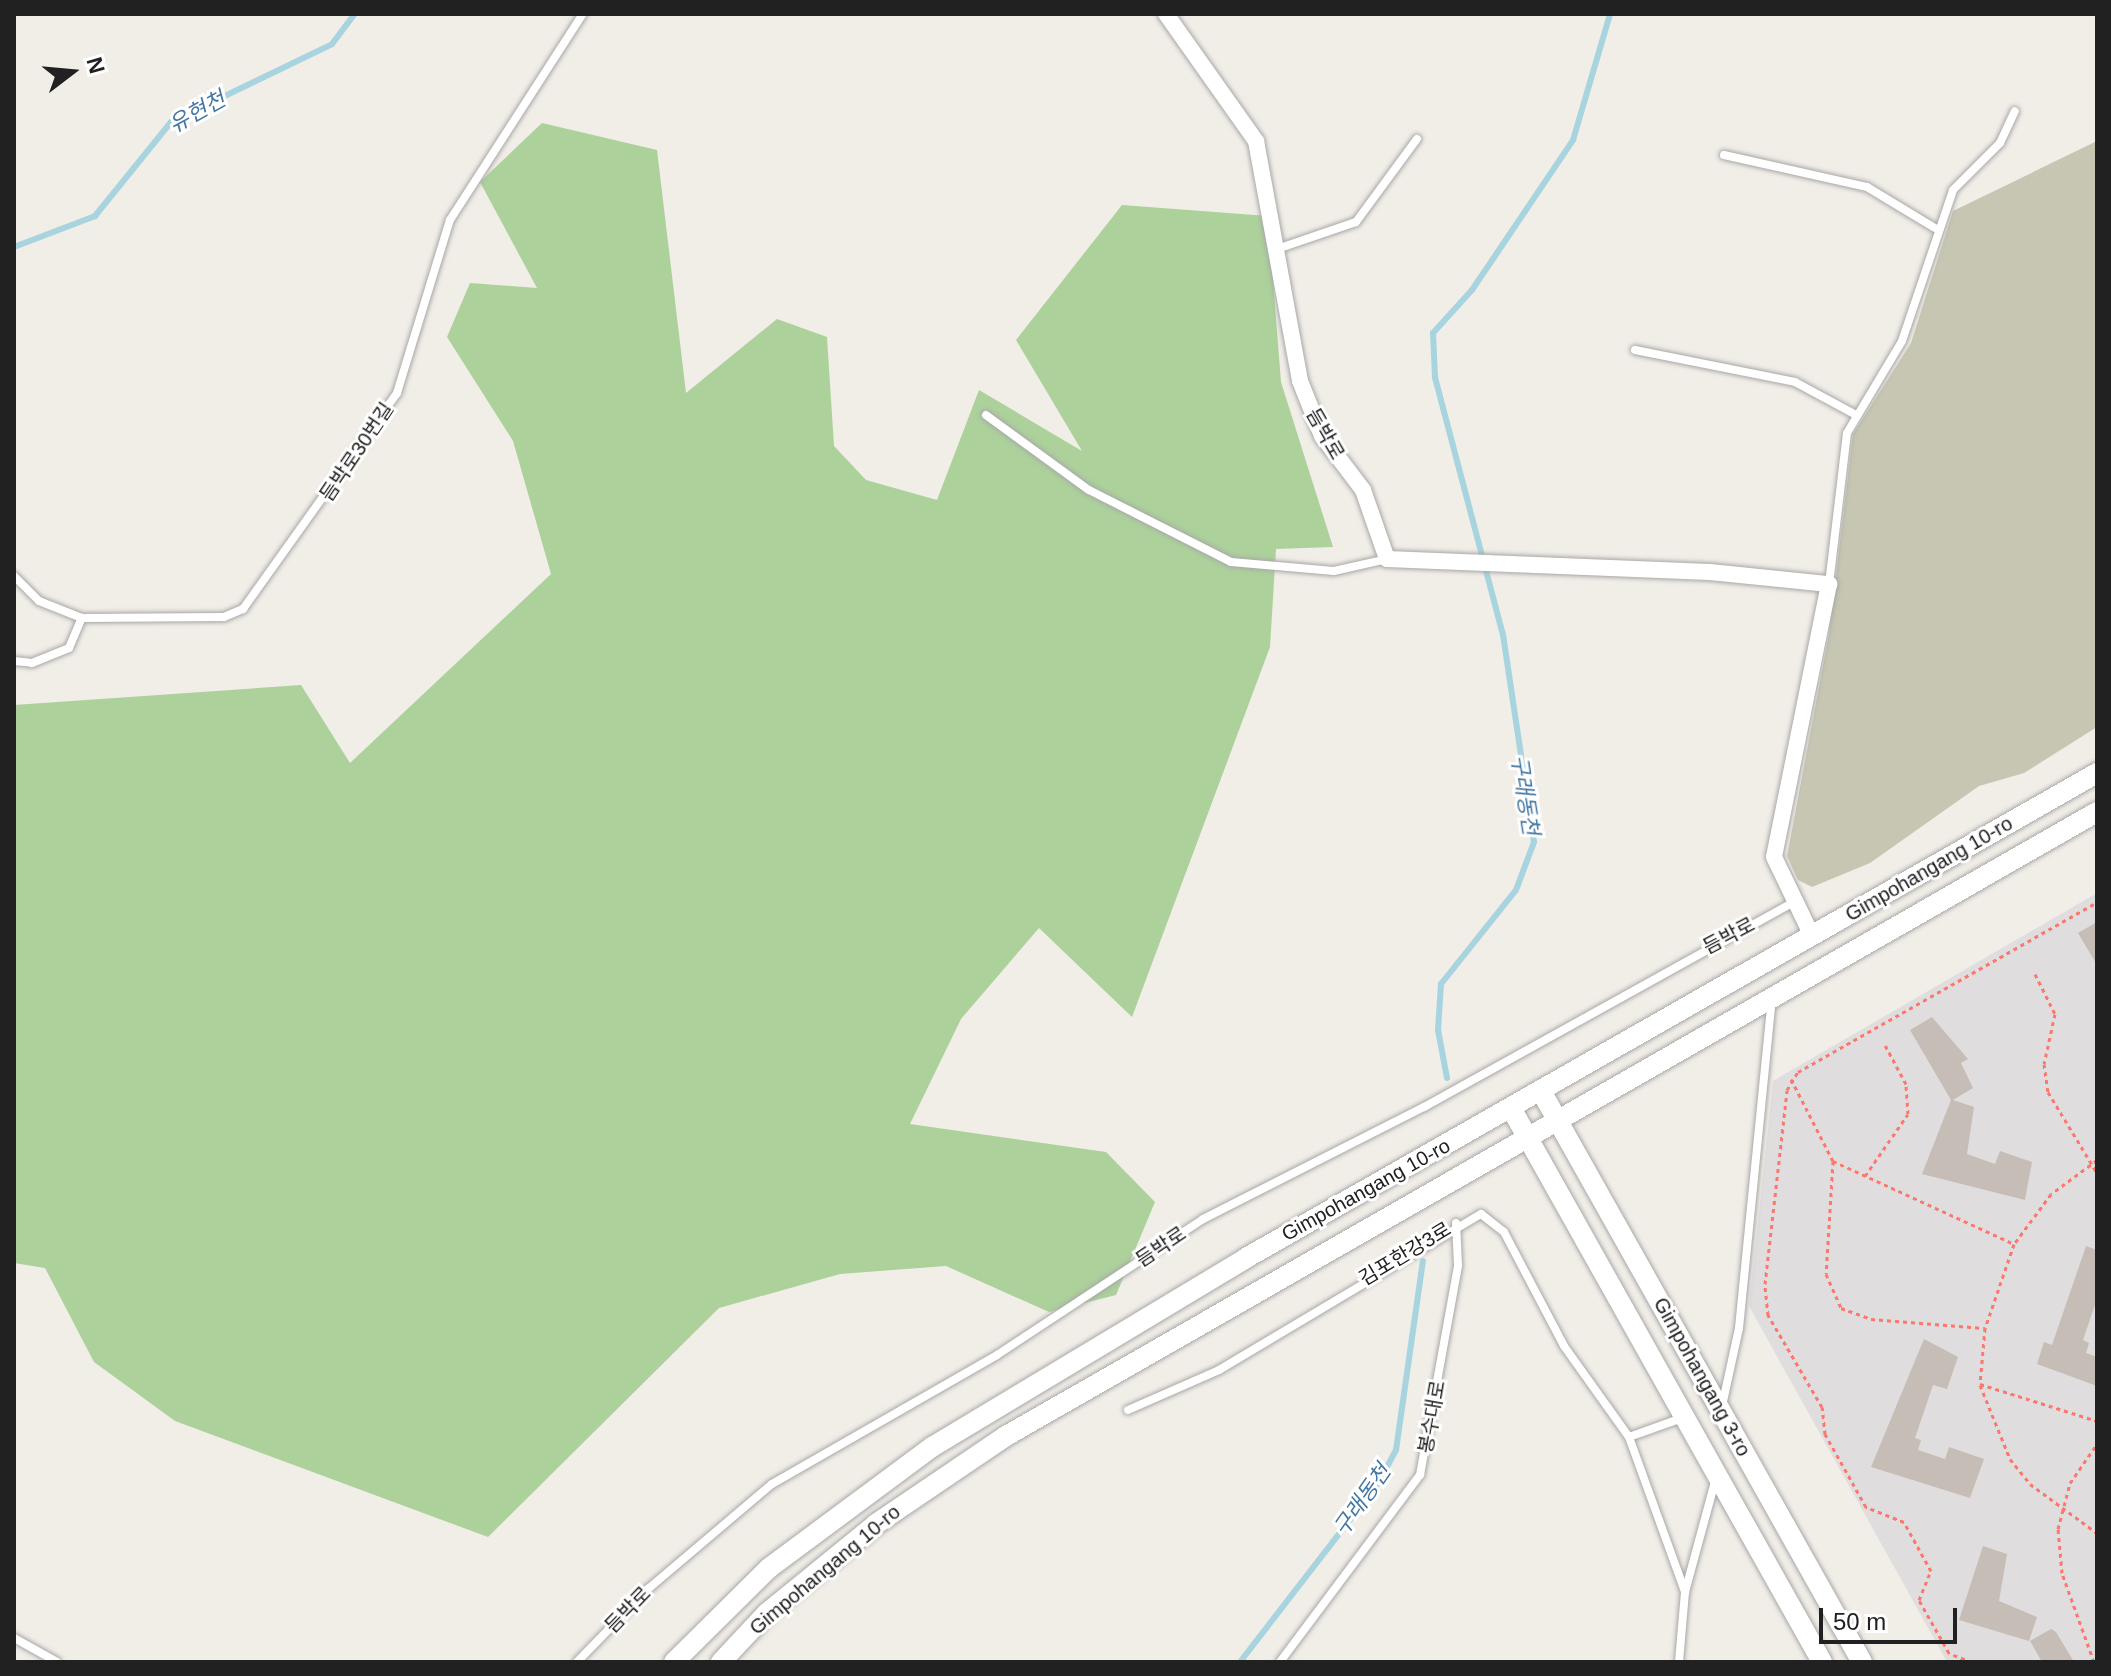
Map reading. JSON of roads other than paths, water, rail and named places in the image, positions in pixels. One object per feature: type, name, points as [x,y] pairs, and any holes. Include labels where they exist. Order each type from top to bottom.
[{"type":"street","name":"듬박로","points":[[1166,14],[1256,141],[1277,249],[1282,312],[1308,406],[1363,490],[1387,559]]},
{"type":"street","points":[[1387,559],[1475,566],[1710,572],[1829,584],[1774,857],[1812,936]]},
{"type":"street","name":"Gimpohangang 10-ro","points":[[674,1662],[769,1568],[932,1447],[1511,1108],[2097,773]]},
{"type":"street","name":"Gimpohangang 10-ro","points":[[721,1662],[767,1613],[876,1524],[1006,1436],[2097,812]]},
{"type":"street","name":"Gimpohangang 3-ro","points":[[1541,1091],[1862,1662]]},
{"type":"street","name":"Gimpohangang 3-ro","points":[[1511,1108],[1822,1662]]},
{"type":"lane","name":"듬박로30번길","points":[[82,618],[224,617],[243,609],[374,432],[397,393],[450,220],[583,14]]},
{"type":"lane","points":[[1829,584],[1847,433],[1902,341],[1935,228],[1953,190],[2000,143],[2015,111]]},
{"type":"lane","points":[[1277,249],[1356,222],[1417,139]]},
{"type":"lane","points":[[1724,155],[1867,187],[1935,228]]},
{"type":"lane","points":[[1635,350],[1795,382],[1856,415]]},
{"type":"lane","points":[[986,415],[1089,490],[1231,562],[1334,571],[1387,559]]},
{"type":"lane","points":[[14,576],[39,601],[82,618],[69,648],[32,663],[14,661]]},
{"type":"lane","name":"듬박로","points":[[577,1662],[648,1589],[772,1484],[997,1355],[1203,1219],[1424,1107],[1794,902]]},
{"type":"lane","points":[[1721,1411],[1739,1328],[1773,995]]},
{"type":"lane","name":"김포한강3로","points":[[1128,1410],[1219,1370],[1456,1223],[1481,1214],[1495,1220],[1564,1346],[1629,1437],[1685,1592]]},
{"type":"lane","name":"봉수대로","points":[[1280,1662],[1420,1475],[1458,1265],[1456,1223]]},
{"type":"lane","points":[[1629,1437],[1683,1417]]},
{"type":"lane","points":[[1679,1662],[1685,1592],[1716,1477]]},
{"type":"lane","points":[[14,1638],[57,1662]]},
{"type":"waterway","name":"유현천","points":[[14,247],[95,216],[171,122],[332,44],[355,14]]},
{"type":"waterway","points":[[1447,1078],[1438,1030],[1441,984],[1516,890],[1534,842],[1503,635],[1435,377],[1433,333],[1472,290],[1573,140],[1610,14]]},
{"type":"waterway","name":"구래동천","points":[[1240,1662],[1379,1482],[1396,1450],[1423,1261]]}]
